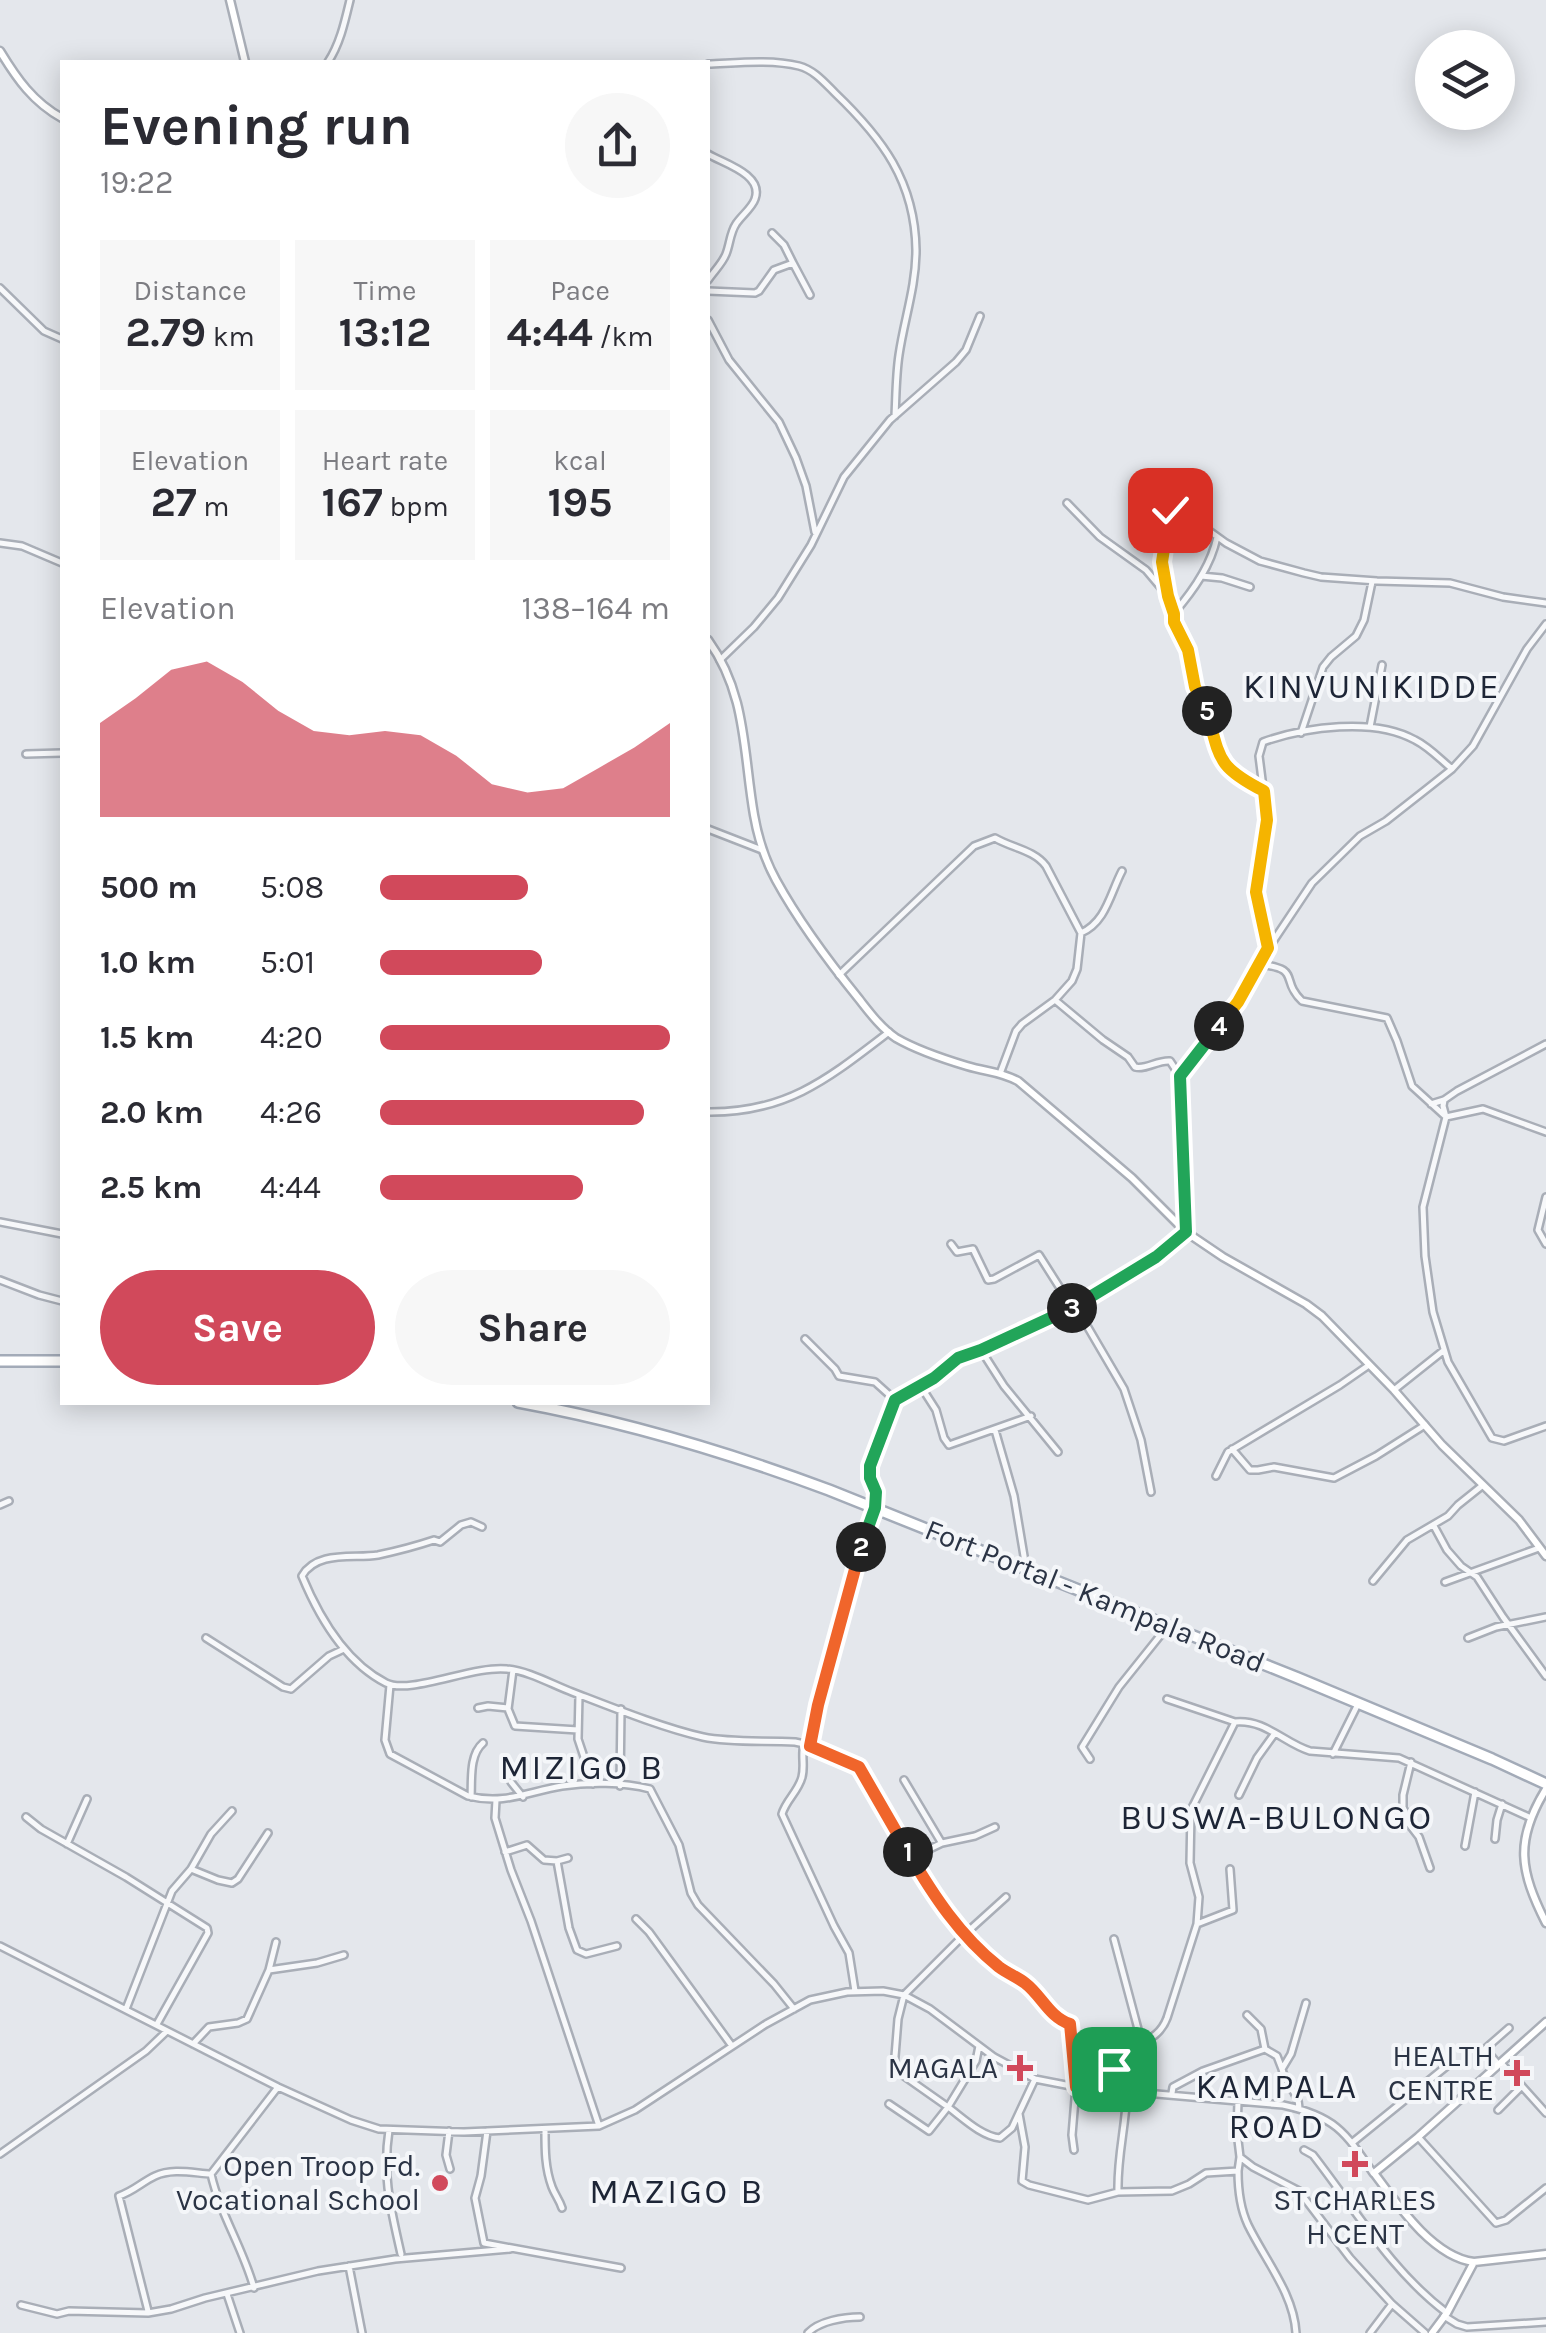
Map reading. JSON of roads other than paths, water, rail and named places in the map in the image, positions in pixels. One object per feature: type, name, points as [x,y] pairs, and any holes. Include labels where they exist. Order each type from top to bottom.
[{"type":"main road","points":[[0,1361],[60,1361]]},
{"type":"main road","name":"Fort Portal - Kampala Road","points":[[543,1405],[776,1470],[1227,1649],[1492,1759],[1546,1787]]},
{"type":"street","points":[[230,0],[244,60]]},
{"type":"street","points":[[330,60],[350,0]]},
{"type":"street","points":[[0,51],[28,92],[60,117]]},
{"type":"street","points":[[710,64],[772,64],[813,71],[885,147],[898,171],[912,210],[916,251],[911,301],[899,356],[895,416]]},
{"type":"street","points":[[710,155],[740,170],[755,186],[756,194],[755,201],[738,220],[720,266],[710,278]]},
{"type":"street","points":[[772,233],[784,245],[810,295]]},
{"type":"street","points":[[710,290],[755,293],[774,270],[793,263]]},
{"type":"street","points":[[0,288],[44,331],[60,338]]},
{"type":"street","points":[[720,660],[778,598],[844,477],[877,434],[956,362],[966,350],[980,316]]},
{"type":"street","points":[[710,324],[728,360],[779,422],[806,486],[815,532]]},
{"type":"street","points":[[1067,503],[1100,537],[1146,570],[1168,596]]},
{"type":"street","points":[[1170,510],[1162,562],[1174,622],[1185,640],[1195,687],[1222,761],[1234,774],[1264,791]]},
{"type":"street","points":[[1183,512],[1260,561],[1321,577],[1450,583],[1546,603]]},
{"type":"street","points":[[1174,614],[1192,593],[1217,536]]},
{"type":"street","points":[[0,543],[22,546],[60,562]]},
{"type":"street","points":[[1201,576],[1250,587]]},
{"type":"street","points":[[1301,732],[1322,667],[1356,636],[1364,620],[1372,581]]},
{"type":"street","points":[[1180,1076],[1238,1002],[1268,948],[1312,884],[1360,836],[1386,821],[1452,769],[1473,746],[1546,624]]},
{"type":"street","points":[[710,643],[732,683],[739,707],[762,850],[776,880],[840,975],[880,1025],[897,1038],[966,1066],[1001,1072],[1018,1082],[1132,1178],[1186,1232],[1322,1316],[1519,1520],[1546,1556]]},
{"type":"street","points":[[1370,728],[1382,665]]},
{"type":"street","points":[[1268,948],[1256,892],[1267,820],[1259,756],[1263,742],[1331,727],[1370,728],[1414,738],[1452,769]]},
{"type":"street","points":[[26,754],[60,754]]},
{"type":"street","points":[[710,830],[762,850]]},
{"type":"street","points":[[840,975],[974,846],[994,838],[1027,851],[1043,861],[1081,934],[1072,981],[1055,1000],[1022,1024],[1001,1072]]},
{"type":"street","points":[[1081,934],[1093,928],[1101,917],[1122,871]]},
{"type":"street","points":[[1258,964],[1285,970],[1296,997],[1302,1001],[1387,1018],[1412,1086],[1446,1118]]},
{"type":"street","points":[[1055,1000],[1128,1057],[1135,1067],[1170,1061],[1180,1076],[1186,1232]]},
{"type":"street","points":[[710,1112],[740,1112],[787,1099],[838,1071],[889,1032]]},
{"type":"street","points":[[1431,1104],[1546,1044]]},
{"type":"street","points":[[1444,1100],[1446,1118],[1422,1206],[1432,1312],[1443,1351],[1492,1438],[1504,1440],[1546,1426]]},
{"type":"street","points":[[1446,1118],[1482,1109],[1546,1132]]},
{"type":"street","points":[[1546,1197],[1538,1230],[1546,1244]]},
{"type":"street","points":[[0,1222],[60,1234]]},
{"type":"street","points":[[855,1992],[850,1954],[782,1814],[803,1774],[802,1752],[875,1508],[870,1466],[895,1400],[958,1358],[1074,1306],[1156,1257],[1186,1232]]},
{"type":"street","points":[[951,1244],[957,1252],[973,1249],[988,1280],[1039,1255],[1124,1389],[1141,1440],[1152,1492]]},
{"type":"street","points":[[0,1280],[60,1300]]},
{"type":"street","points":[[805,1339],[839,1376],[875,1382],[895,1400]]},
{"type":"street","points":[[981,1350],[1004,1386],[1058,1452]]},
{"type":"street","points":[[1394,1390],[1443,1351]]},
{"type":"street","points":[[1216,1476],[1223,1457],[1232,1449],[1368,1366]]},
{"type":"street","points":[[920,1385],[936,1410],[946,1443],[961,1442],[1031,1416]]},
{"type":"street","points":[[1232,1449],[1250,1470],[1274,1466],[1334,1478],[1425,1425]]},
{"type":"street","points":[[995,1430],[1014,1496],[1026,1570]]},
{"type":"street","points":[[1373,1581],[1408,1540],[1434,1526],[1483,1485]]},
{"type":"street","points":[[0,1505],[8,1501]]},
{"type":"street","points":[[482,1527],[471,1522],[440,1542],[434,1540],[371,1556],[329,1559],[306,1569],[302,1576],[312,1601],[344,1649],[390,1685],[416,1684],[485,1668],[513,1670],[703,1737],[807,1745],[859,1767],[932,1893],[964,1935],[1026,1984],[1058,2020],[1070,2024],[1076,2087],[1074,2150]]},
{"type":"street","points":[[1434,1526],[1455,1560],[1474,1572],[1546,1676]]},
{"type":"street","points":[[1445,1582],[1539,1548]]},
{"type":"street","points":[[1468,1638],[1546,1617]]},
{"type":"street","points":[[1090,1759],[1082,1746],[1102,1711],[1166,1627]]},
{"type":"street","points":[[206,1638],[291,1689],[329,1656],[344,1649]]},
{"type":"street","points":[[513,1670],[508,1708],[515,1726],[578,1730]]},
{"type":"street","points":[[390,1685],[385,1740],[390,1754],[471,1797],[496,1800],[561,1786],[593,1784],[650,1788],[679,1845],[691,1893],[698,1905],[794,2009]]},
{"type":"street","points":[[579,1694],[581,1751],[593,1784]]},
{"type":"street","points":[[1167,1699],[1236,1722],[1260,1724],[1304,1749],[1399,1758],[1531,1818]]},
{"type":"street","points":[[1333,1754],[1358,1704]]},
{"type":"street","points":[[478,1708],[508,1708]]},
{"type":"street","points":[[620,1709],[620,1786]]},
{"type":"street","points":[[1110,2088],[1120,2058],[1162,2030],[1197,1924],[1198,1897],[1190,1863],[1191,1810],[1236,1722]]},
{"type":"street","points":[[1240,1795],[1274,1733]]},
{"type":"street","points":[[471,1797],[474,1761],[482,1743]]},
{"type":"street","points":[[1411,1762],[1404,1807],[1430,1868]]},
{"type":"street","points":[[904,1780],[942,1843]]},
{"type":"street","points":[[511,1782],[523,1797]]},
{"type":"street","points":[[1546,1787],[1531,1818],[1524,1855],[1530,1890],[1546,1923]]},
{"type":"street","points":[[1466,1846],[1475,1792]]},
{"type":"street","points":[[67,1844],[87,1799]]},
{"type":"street","points":[[496,1800],[494,1811],[506,1852],[599,2126]]},
{"type":"street","points":[[1495,1839],[1502,1804]]},
{"type":"street","points":[[126,2010],[172,1891],[232,1811]]},
{"type":"street","points":[[26,1817],[208,1930],[156,2026]]},
{"type":"street","points":[[911,1858],[942,1843],[995,1827]]},
{"type":"street","points":[[191,1869],[232,1883],[238,1880],[268,1833]]},
{"type":"street","points":[[506,1852],[527,1846],[544,1860],[568,1858]]},
{"type":"street","points":[[557,1861],[577,1950],[586,1954],[617,1946]]},
{"type":"street","points":[[1197,1924],[1233,1910],[1230,1869]]},
{"type":"street","points":[[1006,1897],[904,1995],[893,2066],[993,2138],[1006,2135],[1036,2079]]},
{"type":"street","points":[[636,1919],[732,2046]]},
{"type":"street","points":[[1114,1938],[1142,2044]]},
{"type":"street","points":[[194,2044],[209,2027],[247,2018],[269,1970],[276,1942]]},
{"type":"street","points":[[0,1946],[278,2087],[351,2120],[390,2130],[450,2132],[599,2126],[635,2110],[810,2000],[855,1992],[904,1995],[930,2009],[994,2057],[1036,2079],[1076,2087],[1238,2100],[1314,2112],[1353,2142],[1416,2225],[1432,2241],[1462,2260],[1546,2254]]},
{"type":"street","points":[[269,1970],[344,1954]]},
{"type":"street","points":[[1282,2069],[1291,2054],[1306,2003]]},
{"type":"street","points":[[1247,2015],[1261,2030],[1265,2049],[1276,2056],[1298,2099],[1298,2108]]},
{"type":"street","points":[[1374,2173],[1546,2022]]},
{"type":"street","points":[[1509,2028],[1485,2049],[1546,2113]]},
{"type":"street","points":[[0,2154],[146,2051],[167,2031]]},
{"type":"street","points":[[889,2104],[929,2131],[976,2061],[979,2046]]},
{"type":"street","points":[[1172,2094],[1173,2086],[1203,2071],[1265,2049]]},
{"type":"street","points":[[976,2061],[994,2057]]},
{"type":"street","points":[[1353,2142],[1448,2065]]},
{"type":"street","points":[[1498,2110],[1522,2086]]},
{"type":"street","points":[[212,2174],[278,2087]]},
{"type":"street","points":[[1118,2192],[1117,2164],[1127,2090]]},
{"type":"street","points":[[1238,2100],[1238,2192],[1247,2223],[1288,2300],[1296,2333]]},
{"type":"street","points":[[1019,2114],[1025,2146],[1022,2181],[1088,2200],[1118,2192],[1172,2191],[1206,2173],[1238,2171]]},
{"type":"street","points":[[390,2130],[386,2178],[401,2254]]},
{"type":"street","points":[[545,2130],[545,2165],[562,2208]]},
{"type":"street","points":[[486,2131],[475,2198],[483,2240],[487,2244],[621,2268]]},
{"type":"street","points":[[450,2132],[446,2156],[450,2169]]},
{"type":"street","points":[[1418,2137],[1496,2223],[1506,2220],[1546,2188]]},
{"type":"street","points":[[1304,2150],[1314,2155],[1364,2225],[1423,2295],[1457,2324],[1468,2327],[1546,2322]]},
{"type":"street","points":[[1240,2156],[1253,2168],[1299,2191],[1350,2258],[1392,2304],[1428,2333],[1445,2314],[1474,2262]]},
{"type":"street","points":[[148,2312],[120,2196],[160,2174],[212,2174]]},
{"type":"street","points":[[212,2174],[254,2288]]},
{"type":"street","points":[[21,2305],[57,2314],[69,2310],[172,2310],[318,2271],[510,2248]]},
{"type":"street","points":[[349,2266],[363,2333]]},
{"type":"street","points":[[226,2294],[240,2333]]},
{"type":"street","points":[[1370,2333],[1392,2304]]},
{"type":"street","points":[[808,2333],[818,2325],[860,2317]]},
{"type":"place","name":"MAGALA","points":[[1020,2068]]},
{"type":"place","name":"HEALTH CENTRE","points":[[1517,2073]]},
{"type":"place","name":"ST CHARLES H CENT","points":[[1355,2164]]},
{"type":"place","name":"Open Troop Fd. Vocational School","points":[[440,2183]]},
{"type":"district","name":"KINVUNIKIDDE","points":[[1372,686]]},
{"type":"district","name":"MIZIGO B","points":[[582,1767]]},
{"type":"district","name":"BUSWA-BULONGO","points":[[1277,1817]]},
{"type":"district","name":"KAMPALA ROAD","points":[[1277,2106]]},
{"type":"district","name":"MAZIGO B","points":[[677,2191]]}]
